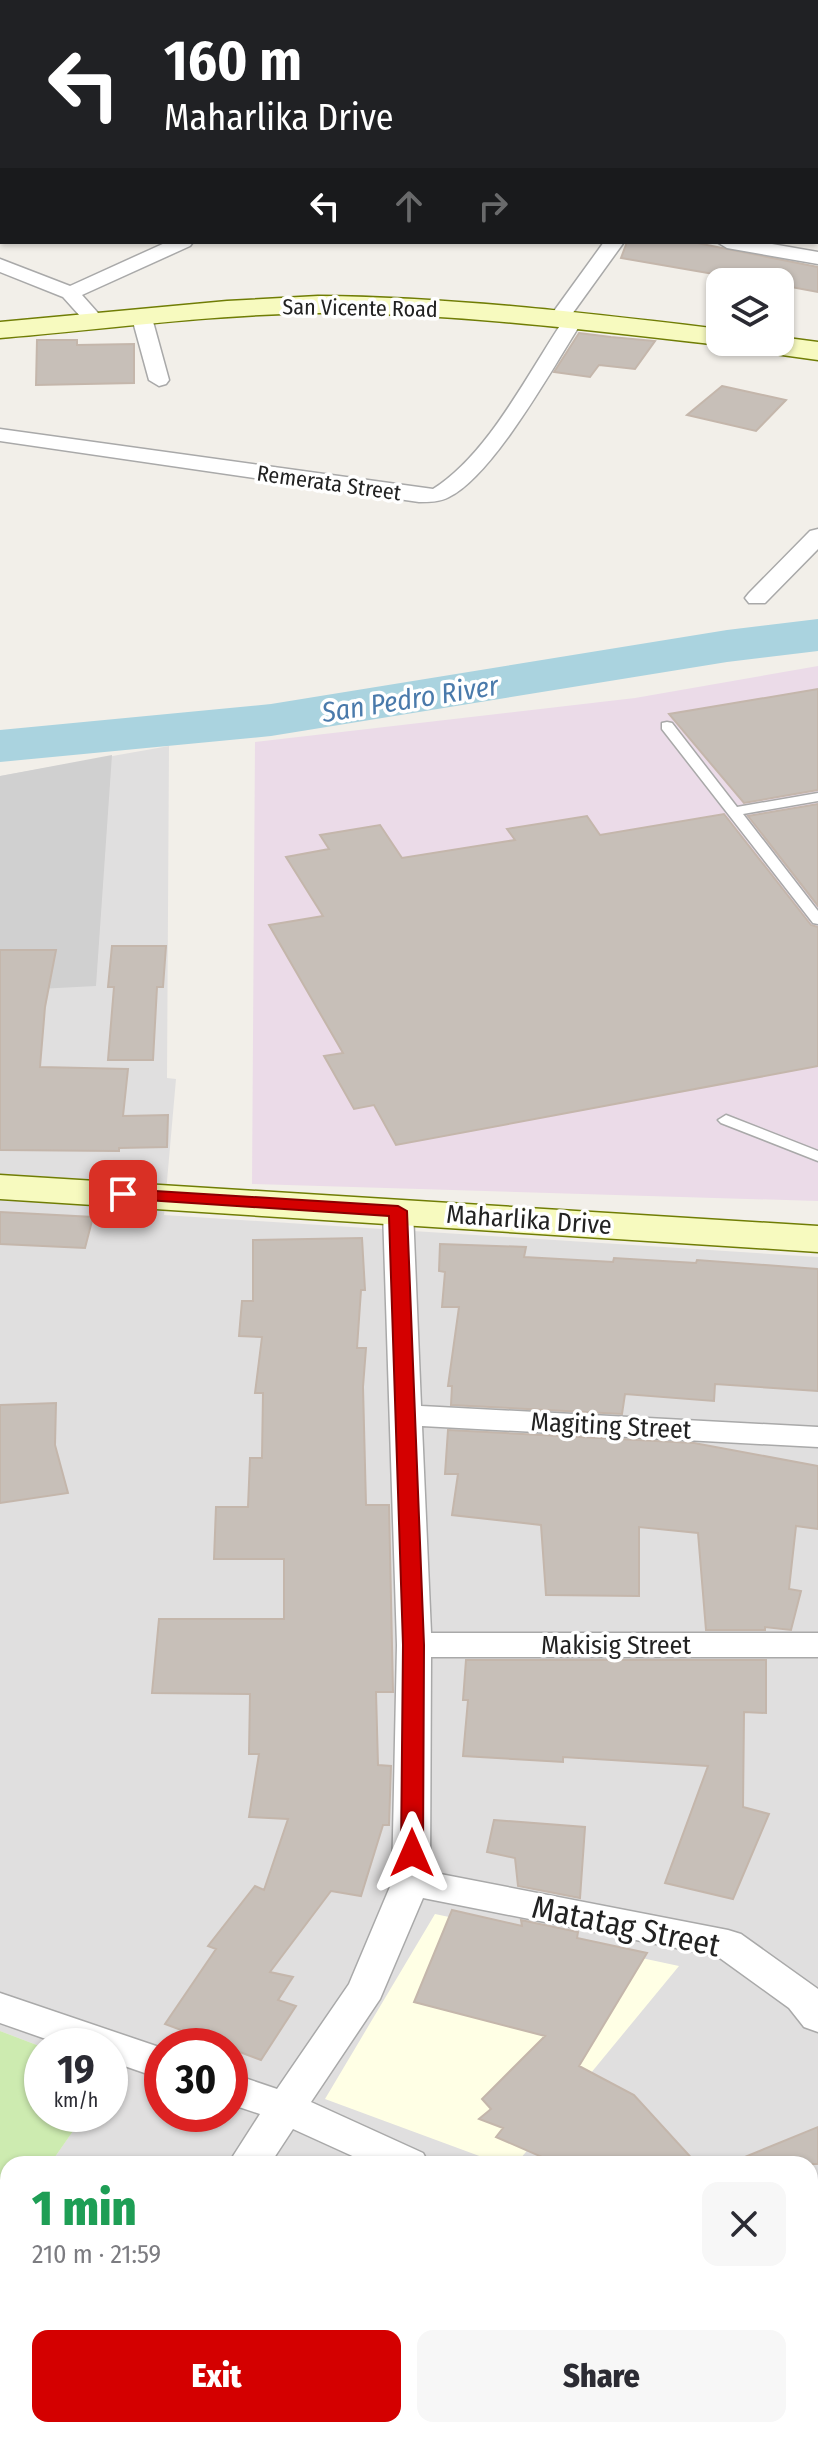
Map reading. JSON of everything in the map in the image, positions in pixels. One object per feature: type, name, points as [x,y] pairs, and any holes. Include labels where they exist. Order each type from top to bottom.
[{"type":"main road","name":"San Vicente Road","points":[[0,330],[251,307],[362,305],[566,319],[706,335]]},
{"type":"main road","points":[[794,348],[818,351]]},
{"type":"main road","name":"Maharlika Drive","points":[[0,1187],[818,1239]]},
{"type":"street","points":[[70,293],[179,244]]},
{"type":"street","points":[[566,319],[613,244]]},
{"type":"street","points":[[738,244],[818,258]]},
{"type":"street","points":[[0,265],[70,293],[96,322]]},
{"type":"street","points":[[142,318],[159,380]]},
{"type":"street","name":"Remerata Street","points":[[0,435],[419,495],[437,495],[449,488],[485,451],[566,319]]},
{"type":"street","points":[[757,598],[818,536]]},
{"type":"street","points":[[253,2156],[366,1989],[411,1882],[414,1645],[398,1211]]},
{"type":"street","name":"Magiting Street","points":[[404,1415],[818,1437]]},
{"type":"street","name":"Makisig Street","points":[[414,1645],[818,1645]]},
{"type":"street","name":"Matatag Street","points":[[411,1882],[728,1944],[803,1998],[818,2017]]},
{"type":"street","points":[[0,2008],[58,2028]]},
{"type":"street","points":[[248,2094],[284,2107],[391,2156]]},
{"type":"lane","points":[[667,726],[818,920]]},
{"type":"lane","points":[[733,812],[818,797]]},
{"type":"lane","points":[[726,1120],[818,1156]]},
{"type":"shaded area","points":[[818,666],[818,1201],[252,1184],[255,742],[635,698]]},
{"type":"shaded area","points":[[169,746],[167,1078],[176,1079],[164,1215],[818,1257],[818,2156],[56,2156],[72,2132],[128,2132],[128,2028],[24,2028],[24,2040],[0,2031],[0,776]]},
{"type":"shaded area","points":[[112,755],[96,986],[0,991],[0,776]]},
{"type":"shaded area","points":[[435,1914],[679,1966],[523,2156],[479,2156],[325,2099]]},
{"type":"green space","points":[[0,2031],[24,2040],[24,2132],[72,2132],[56,2156],[0,2156]]},
{"type":"building","points":[[626,244],[702,244],[818,267],[818,292],[794,288],[794,268],[706,268],[706,273],[621,258]]},
{"type":"building","points":[[579,333],[655,341],[635,369],[599,365],[590,377],[554,372]]},
{"type":"building","points":[[37,340],[77,340],[77,345],[134,344],[134,383],[36,385]]},
{"type":"building","points":[[722,386],[786,400],[756,431],[687,415]]},
{"type":"building","points":[[818,689],[818,790],[744,803],[669,714]]},
{"type":"building","points":[[818,804],[818,906],[748,816]]},
{"type":"building","points":[[724,814],[811,925],[818,927],[818,1066],[396,1145],[374,1105],[354,1109],[324,1056],[343,1053],[269,925],[323,916],[286,857],[329,849],[320,835],[380,825],[402,858],[515,840],[507,829],[587,816],[600,835]]},
{"type":"building","points":[[112,946],[166,946],[163,987],[157,987],[153,1060],[108,1060],[114,987],[108,987]]},
{"type":"building","points":[[0,950],[56,950],[45,1007],[40,1067],[128,1069],[123,1116],[168,1115],[167,1147],[119,1148],[119,1151],[0,1150]]},
{"type":"building","points":[[0,1212],[93,1217],[85,1248],[0,1244]]},
{"type":"building","points":[[362,1238],[365,1290],[361,1290],[357,1348],[366,1348],[363,1387],[366,1505],[389,1505],[393,1692],[376,1692],[378,1765],[391,1766],[389,1825],[383,1825],[361,1896],[331,1891],[270,1972],[293,1977],[278,2000],[296,2006],[261,2060],[248,2055],[248,2028],[176,2028],[165,2024],[216,1949],[208,1946],[255,1886],[264,1890],[288,1819],[249,1817],[259,1754],[249,1754],[250,1694],[152,1693],[159,1619],[284,1619],[284,1559],[214,1559],[216,1507],[248,1507],[250,1458],[262,1458],[263,1393],[255,1393],[262,1337],[239,1336],[242,1301],[253,1301],[253,1240]]},
{"type":"building","points":[[440,1244],[526,1247],[524,1257],[613,1262],[614,1258],[696,1263],[697,1260],[818,1269],[818,1391],[715,1384],[714,1401],[625,1394],[622,1414],[451,1405],[452,1386],[448,1386],[459,1307],[442,1307],[445,1272],[439,1271]]},
{"type":"building","points":[[56,1403],[55,1445],[68,1493],[0,1503],[0,1405]]},
{"type":"building","points":[[448,1430],[694,1443],[818,1466],[818,1529],[796,1526],[789,1589],[801,1591],[791,1630],[765,1627],[765,1630],[706,1630],[698,1533],[639,1527],[639,1596],[546,1595],[541,1525],[452,1515],[458,1474],[445,1474]]},
{"type":"building","points":[[466,1660],[766,1660],[766,1713],[744,1712],[743,1807],[769,1814],[733,1899],[665,1883],[708,1766],[563,1757],[563,1762],[463,1756],[468,1700],[463,1700]]},
{"type":"building","points":[[494,1820],[585,1827],[580,1898],[518,1886],[515,1858],[487,1852]]},
{"type":"building","points":[[452,1910],[522,1926],[521,1920],[578,1932],[577,1938],[647,1953],[579,2066],[634,2095],[690,2156],[540,2156],[496,2137],[503,2128],[479,2119],[491,2109],[482,2099],[545,2036],[414,2002]]},
{"type":"building","points":[[818,2127],[818,2156],[747,2156]]},
{"type":"waterway","name":"San Pedro River","points":[[0,746],[271,720],[727,646],[818,635]]},
{"type":"route","points":[[123,1194],[398,1211],[414,1645],[412,1853]]}]
